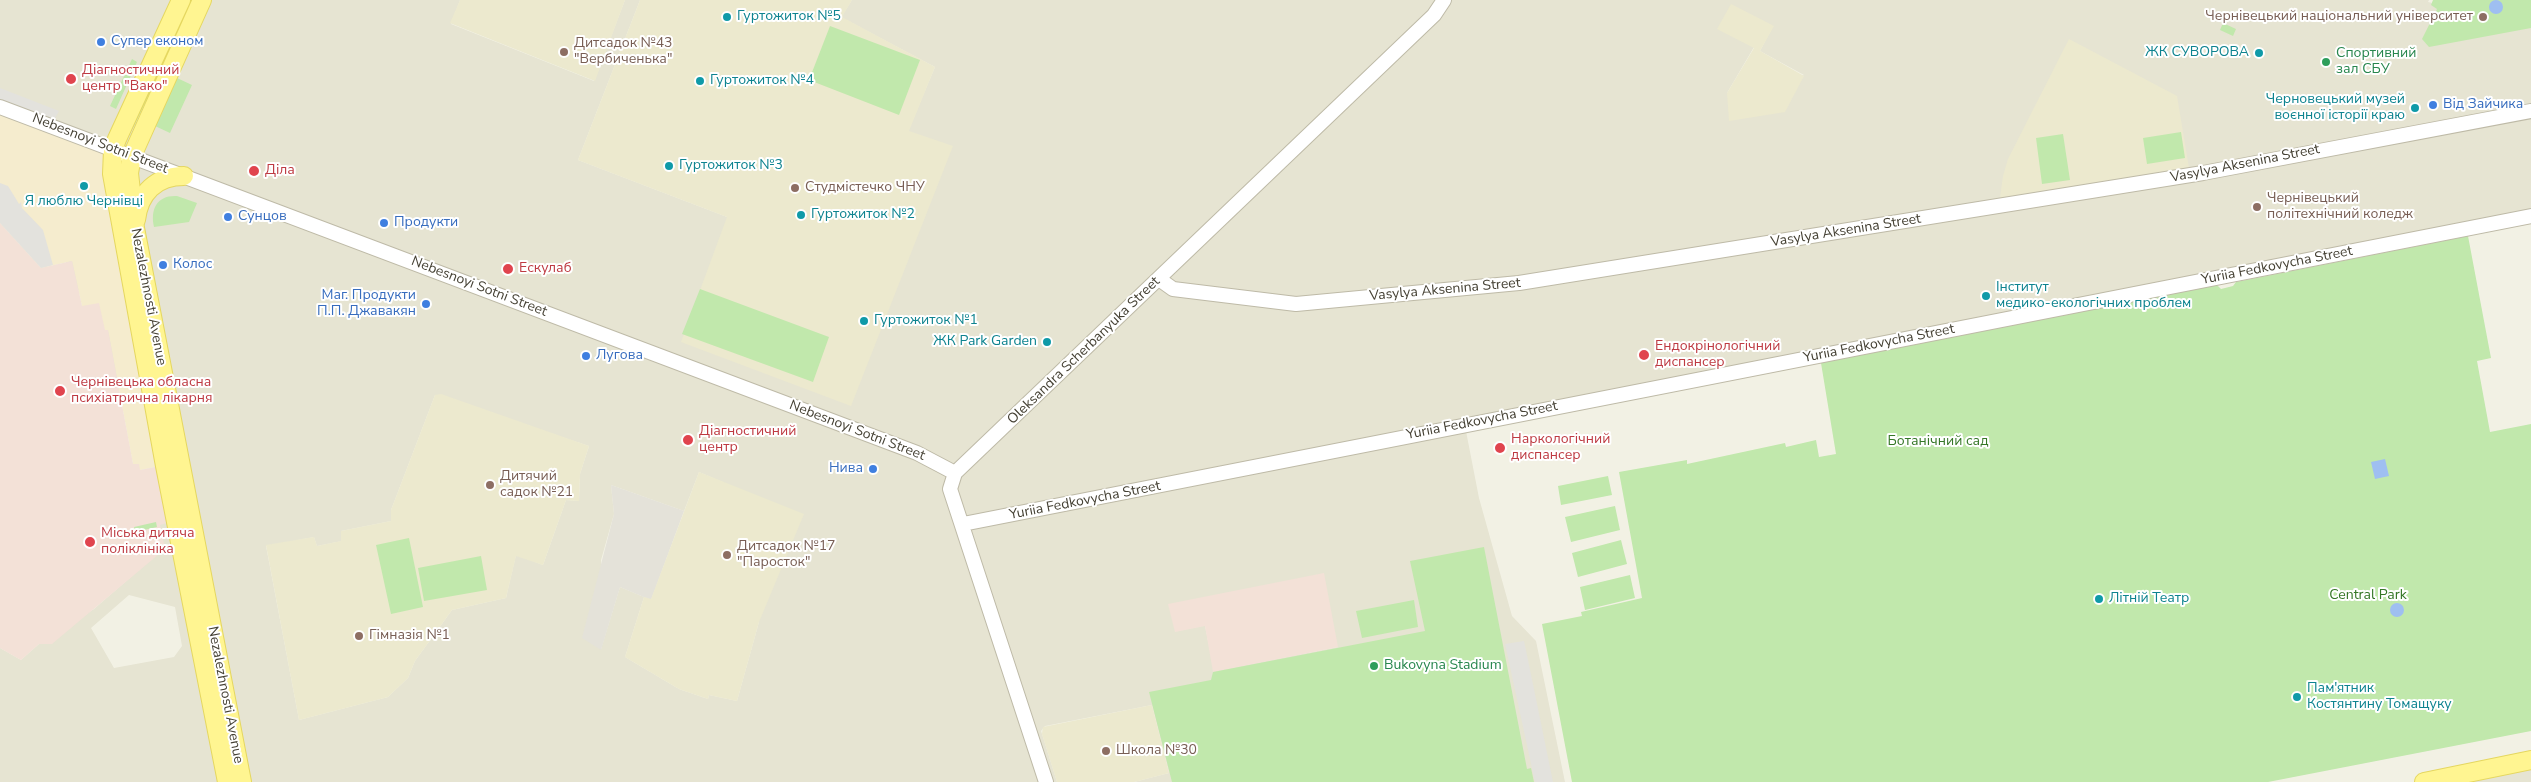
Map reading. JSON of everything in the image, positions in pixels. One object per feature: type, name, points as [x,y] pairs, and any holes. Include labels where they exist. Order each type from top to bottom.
[{"type":"main road","name":"Nezalezhnosti Avenue","points":[[181,0],[113,150],[112,174],[227,782]]},
{"type":"main road","name":"Nezalezhnosti Avenue","points":[[202,0],[132,156],[129,173],[135,228],[242,782]]},
{"type":"main road","points":[[135,228],[137,214],[145,192],[158,181],[184,176]]},
{"type":"main road","points":[[2424,782],[2531,760]]},
{"type":"street","name":"Oleksandra Scherbanyuka Street","points":[[955,473],[1428,21],[1444,0]]},
{"type":"street","name":"Nebesnoyi Sotni Street","points":[[0,107],[918,453],[955,473]]},
{"type":"street","name":"Vasylya Aksenina Street","points":[[1160,279],[1173,289],[1296,304],[1519,283],[2203,173],[2531,111]]},
{"type":"street","name":"Yuriia Fedkovycha Street","points":[[962,524],[2531,216]]},
{"type":"street","points":[[955,473],[950,489],[1046,782]]},
{"type":"shaded area","points":[[0,0],[460,0],[451,24],[594,81],[625,0],[640,0],[578,160],[727,217],[908,131],[935,67],[841,17],[852,0],[2429,0],[2428,2],[2531,27],[2531,216],[1465,426],[1479,498],[1512,616],[1536,641],[1565,782],[1134,782],[1169,773],[1152,705],[1045,726],[1041,731],[1057,782],[0,782],[0,648],[21,660],[39,644],[94,609],[133,575],[160,524],[177,520],[0,108]],"holes":[[[1773,26],[1760,51],[1804,75],[1727,93],[1754,47]],[[435,395],[589,446],[580,474],[579,501],[566,500],[543,565],[516,555],[506,598],[452,610],[415,661],[408,678],[388,697],[299,720],[266,546],[314,537],[317,546],[342,541],[341,531],[391,521],[391,510]],[[699,472],[725,483],[759,622],[737,701],[709,695],[708,699],[679,689],[625,657],[644,597],[620,587],[601,649],[601,560],[614,514],[611,485],[684,511]],[[129,595],[175,607],[182,646],[174,657],[114,668],[91,628]],[[1205,626],[1338,647],[1214,671]]]},
{"type":"shaded area","name":"Дитсадок №43 \"Вербиченька\"","points":[[460,0],[625,0],[595,81],[450,23]]},
{"type":"shaded area","name":"Студмістечко ЧНУ","points":[[640,0],[852,0],[842,17],[935,67],[909,131],[953,146],[851,406],[681,342],[727,217],[578,160]]},
{"type":"shaded area","points":[[1731,4],[1774,26],[1760,51],[1804,76],[1785,112],[1729,121],[1727,93],[1754,48],[1717,29]]},
{"type":"shaded area","points":[[2069,39],[2177,96],[2190,174],[1999,205],[2003,176],[2008,159]]},
{"type":"shaded area","points":[[0,88],[59,111],[51,126],[0,107]]},
{"type":"shaded area","points":[[0,108],[114,149],[165,465],[140,470],[133,464],[108,330],[105,331],[82,306],[72,261],[41,268],[0,223]]},
{"type":"shaded area","points":[[0,183],[8,186],[19,204],[21,202],[22,208],[43,230],[53,265],[41,268],[0,223]]},
{"type":"shaded area","points":[[0,223],[41,268],[72,261],[82,306],[99,303],[105,330],[108,330],[133,464],[139,464],[140,470],[165,465],[177,520],[160,525],[165,549],[52,644],[39,644],[21,660],[0,648]]},
{"type":"shaded area","points":[[441,394],[589,446],[580,474],[579,501],[566,500],[543,565],[516,556],[506,598],[452,610],[415,661],[408,678],[388,697],[299,720],[266,545],[314,537],[317,546],[341,541],[341,531],[391,521],[391,510],[435,395]]},
{"type":"shaded area","name":"Дитсадок №17 \"Паросток\"","points":[[699,472],[804,514],[759,622],[737,701],[709,695],[708,699],[679,689],[625,657],[644,597],[651,599]]},
{"type":"shaded area","points":[[611,485],[684,511],[651,600],[620,587],[601,650],[582,638],[614,514]]},
{"type":"shaded area","points":[[1324,573],[1338,647],[1213,672],[1205,626],[1175,632],[1168,604]]},
{"type":"shaded area","points":[[1524,641],[1553,782],[1535,782],[1505,644]]},
{"type":"shaded area","name":"Школа №30","points":[[1152,705],[1169,773],[1134,782],[1057,782],[1042,734],[1043,727]]},
{"type":"shaded area","points":[[2531,761],[2531,782],[2426,782]]},
{"type":"green space","points":[[187,0],[194,0],[134,126],[125,139]]},
{"type":"green space","name":"Чернівецький національний університет","points":[[2433,0],[2531,0],[2531,28],[2429,47],[2422,39],[2437,9],[2431,5]]},
{"type":"green space","points":[[2223,23],[2236,29],[2233,36],[2220,30]]},
{"type":"green space","points":[[830,26],[920,60],[899,115],[809,80]]},
{"type":"green space","points":[[132,59],[137,62],[116,109],[110,106]]},
{"type":"green space","points":[[177,78],[192,85],[170,133],[155,126]]},
{"type":"green space","points":[[2181,132],[2185,158],[2147,164],[2143,138]]},
{"type":"green space","points":[[2063,134],[2070,180],[2042,184],[2036,138]]},
{"type":"green space","points":[[177,196],[197,203],[189,222],[154,227],[153,214],[156,204],[164,198]]},
{"type":"green space","name":"Central Park","points":[[2468,236],[2491,358],[2477,361],[2490,432],[2531,424],[2531,731],[2268,782],[1572,782],[1542,624],[1582,616],[1581,612],[1642,598],[1619,472],[1687,460],[1687,464],[1785,443],[1786,447],[1816,440],[1819,457],[1836,454],[1821,363],[2217,285],[2221,289],[2233,286],[2236,282]]},
{"type":"green space","points":[[700,289],[829,337],[813,382],[682,334]]},
{"type":"green space","points":[[1608,476],[1612,495],[1561,505],[1558,486]]},
{"type":"green space","points":[[1615,506],[1620,530],[1571,542],[1565,517]]},
{"type":"green space","points":[[156,522],[157,527],[135,532],[134,527]]},
{"type":"green space","points":[[409,538],[423,607],[391,614],[376,545]]},
{"type":"green space","points":[[1621,540],[1627,564],[1578,577],[1572,553]]},
{"type":"green space","name":"Bukovyna Stadium","points":[[1484,547],[1527,769],[1531,768],[1534,782],[1172,782],[1149,692],[1211,680],[1213,672],[1425,631],[1410,561]]},
{"type":"green space","points":[[481,556],[487,590],[424,601],[418,568]]},
{"type":"green space","points":[[1630,575],[1635,598],[1585,610],[1580,587]]},
{"type":"green space","points":[[1414,600],[1418,627],[1362,638],[1356,611]]},
{"type":"water","points":[[2496,0],[2501,2],[2503,7],[2501,12],[2496,14],[2491,12],[2489,7],[2491,2]]},
{"type":"water","points":[[2385,459],[2389,476],[2375,479],[2371,462]]},
{"type":"water","points":[[2397,603],[2402,605],[2404,610],[2402,615],[2397,617],[2392,615],[2390,610],[2392,605]]},
{"type":"place","name":"Гуртожиток №5","points":[[727,17]]},
{"type":"place","name":"Чернівецький національний університет","points":[[2483,17]]},
{"type":"place","name":"Супер економ","points":[[101,42]]},
{"type":"place","name":"Дитсадок №43 \"Вербиченька\"","points":[[564,52]]},
{"type":"place","name":"ЖК СУВОРОВА","points":[[2259,53]]},
{"type":"place","name":"Спортивний зал СБУ","points":[[2326,62]]},
{"type":"place","name":"Діагностичний центр \"Вако\"","points":[[71,79]]},
{"type":"place","name":"Гуртожиток №4","points":[[700,81]]},
{"type":"place","name":"Від Зайчика","points":[[2433,105]]},
{"type":"place","name":"Черновецький музей воєнної історії краю","points":[[2415,108]]},
{"type":"place","name":"Гуртожиток №3","points":[[669,166]]},
{"type":"place","name":"Діла","points":[[254,171]]},
{"type":"place","name":"Я люблю Чернівці","points":[[84,186]]},
{"type":"place","name":"Студмістечко ЧНУ","points":[[795,188]]},
{"type":"place","name":"Чернівецький політехнічний коледж","points":[[2257,207]]},
{"type":"place","name":"Гуртожиток №2","points":[[801,215]]},
{"type":"place","name":"Сунцов","points":[[228,217]]},
{"type":"place","name":"Продукти","points":[[384,223]]},
{"type":"place","name":"Колос","points":[[163,265]]},
{"type":"place","name":"Ескулаб","points":[[508,269]]},
{"type":"place","name":"Інститут медико-екологічних проблем","points":[[1986,296]]},
{"type":"place","name":"Маг. Продукти П.П. Джавакян","points":[[426,304]]},
{"type":"place","name":"Гуртожиток №1","points":[[864,321]]},
{"type":"place","name":"ЖК Park Garden","points":[[1047,342]]},
{"type":"place","name":"Ендокрінологічний диспансер","points":[[1644,355]]},
{"type":"place","name":"Лугова","points":[[586,356]]},
{"type":"place","name":"Чернівецька обласна психіатрична лікарня","points":[[60,391]]},
{"type":"place","name":"Діагностичний центр","points":[[688,440]]},
{"type":"place","name":"Наркологічний диспансер","points":[[1500,448]]},
{"type":"place","name":"Нива","points":[[873,469]]},
{"type":"place","name":"Дитячий садок №21","points":[[490,485]]},
{"type":"place","name":"Міська дитяча поліклініка","points":[[90,542]]},
{"type":"place","name":"Дитсадок №17 \"Паросток\"","points":[[727,555]]},
{"type":"place","name":"Літній Театр","points":[[2099,599]]},
{"type":"place","name":"Гімназія №1","points":[[359,636]]},
{"type":"place","name":"Bukovyna Stadium","points":[[1374,666]]},
{"type":"place","name":"Пам'ятник Костянтину Томащуку","points":[[2297,697]]},
{"type":"place","name":"Школа №30","points":[[1106,751]]},
{"type":"park label","name":"Ботанічний сад","points":[[1938,442]]}]
